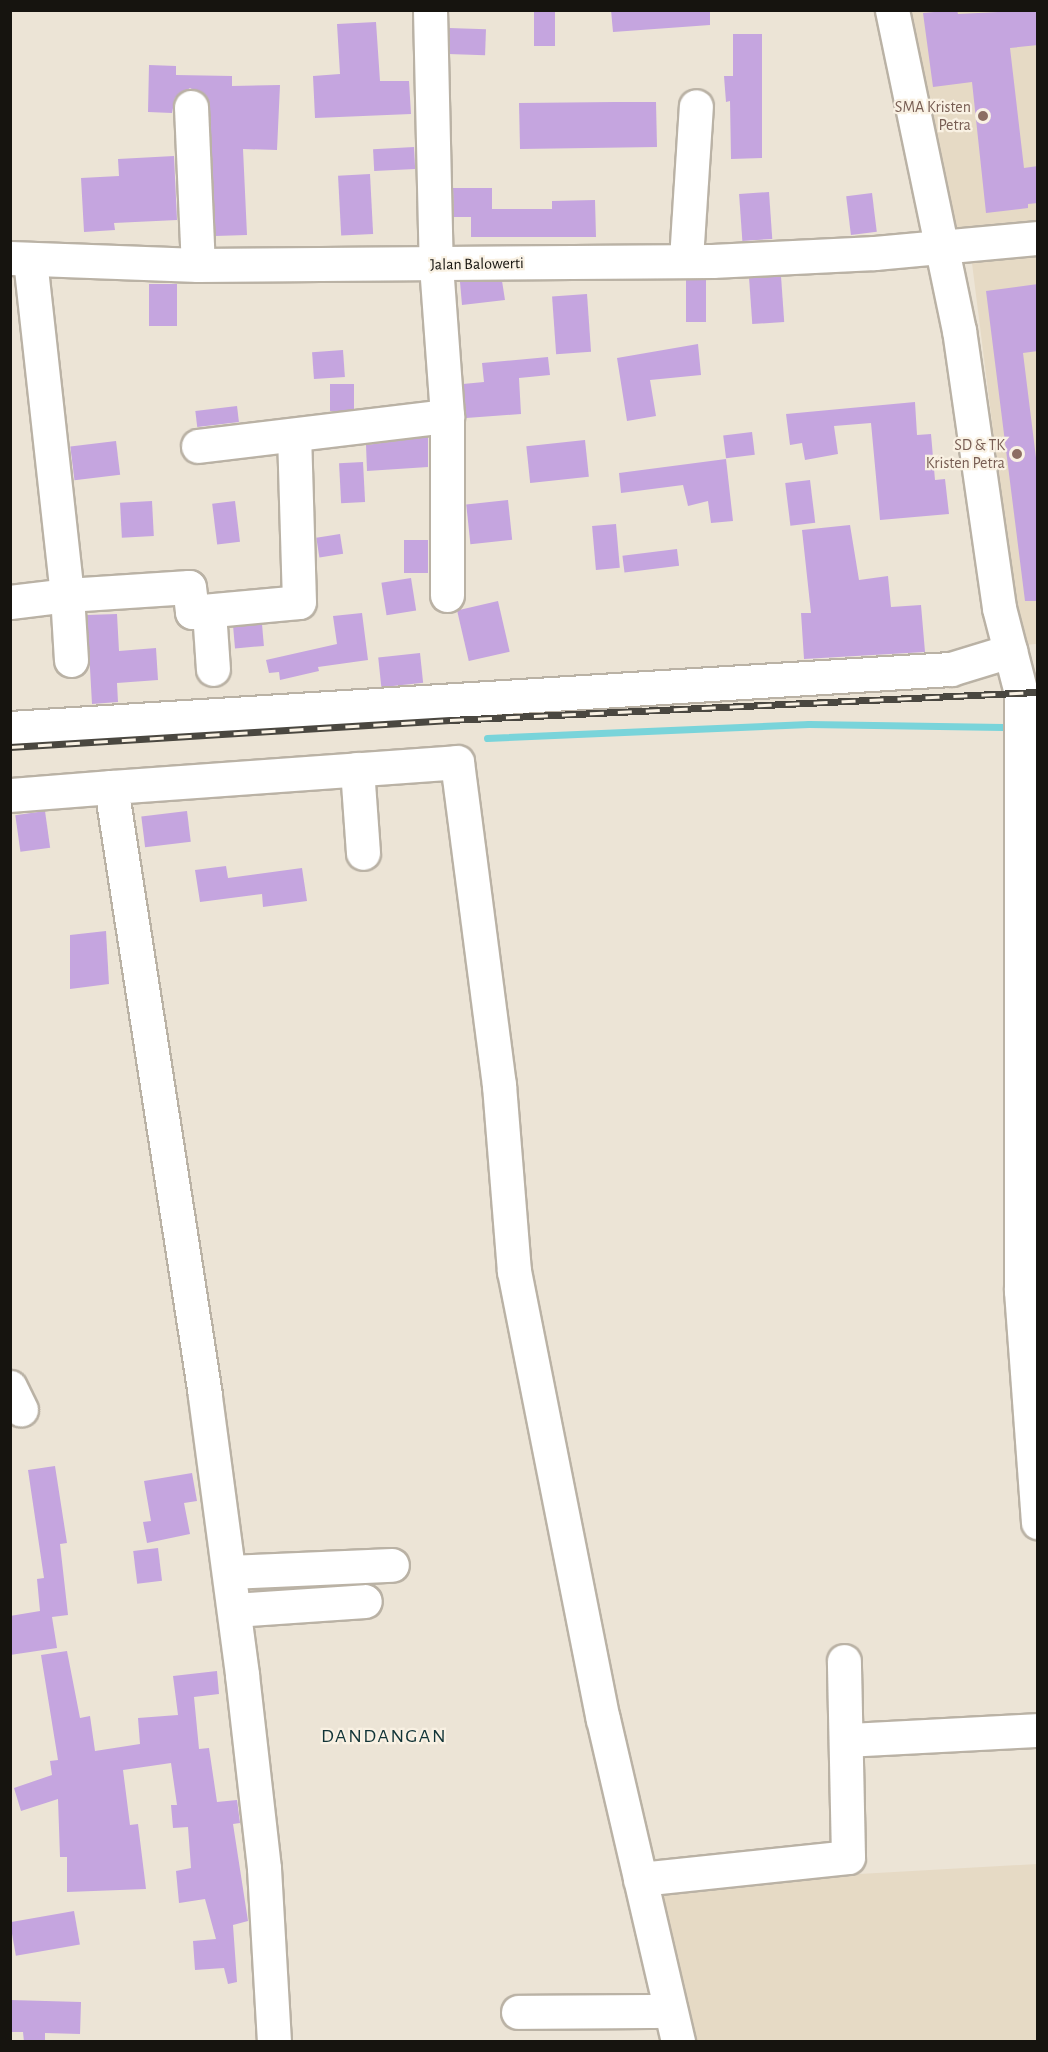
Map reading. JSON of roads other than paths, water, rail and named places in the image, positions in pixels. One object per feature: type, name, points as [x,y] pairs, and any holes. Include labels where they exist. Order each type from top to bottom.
[{"type":"street","points":[[430,10],[436,265],[447,416],[447,595]]},
{"type":"street","points":[[892,10],[943,248],[999,608],[1021,693],[1021,1291],[1038,1522]]},
{"type":"street","points":[[686,259],[696,106]]},
{"type":"street","points":[[191,107],[198,265]]},
{"type":"street","name":"Jalan Balowerti","points":[[20,259],[198,265],[436,265],[686,259],[943,248],[1038,238]]},
{"type":"street","points":[[20,259],[68,595],[71,660]]},
{"type":"street","points":[[198,446],[447,416]]},
{"type":"street","points":[[10,602],[68,595],[189,587],[192,612],[299,602],[294,436]]},
{"type":"street","points":[[209,611],[213,669]]},
{"type":"street","points":[[10,728],[951,669],[1010,651]]},
{"type":"street","points":[[10,795],[457,762],[499,1085],[514,1271],[640,1879],[674,2026],[518,2012]]},
{"type":"street","points":[[357,769],[363,853]]},
{"type":"street","points":[[111,787],[234,1610],[264,1868],[274,2042]]},
{"type":"street","points":[[229,1572],[392,1565]]},
{"type":"street","points":[[234,1610],[365,1600]]},
{"type":"street","points":[[640,1879],[848,1857],[844,1661]]},
{"type":"street","points":[[847,1740],[1038,1730]]},
{"type":"waterway","points":[[487,738],[809,724],[1003,727]]},
{"type":"railway","points":[[10,747],[450,720],[1038,692]]},
{"type":"place","name":"SMA Kristen Petra","points":[[983,116]]},
{"type":"place","name":"SD & TK Kristen Petra","points":[[1017,454]]},
{"type":"district","name":"DANDANGAN","points":[[384,1736]]}]
